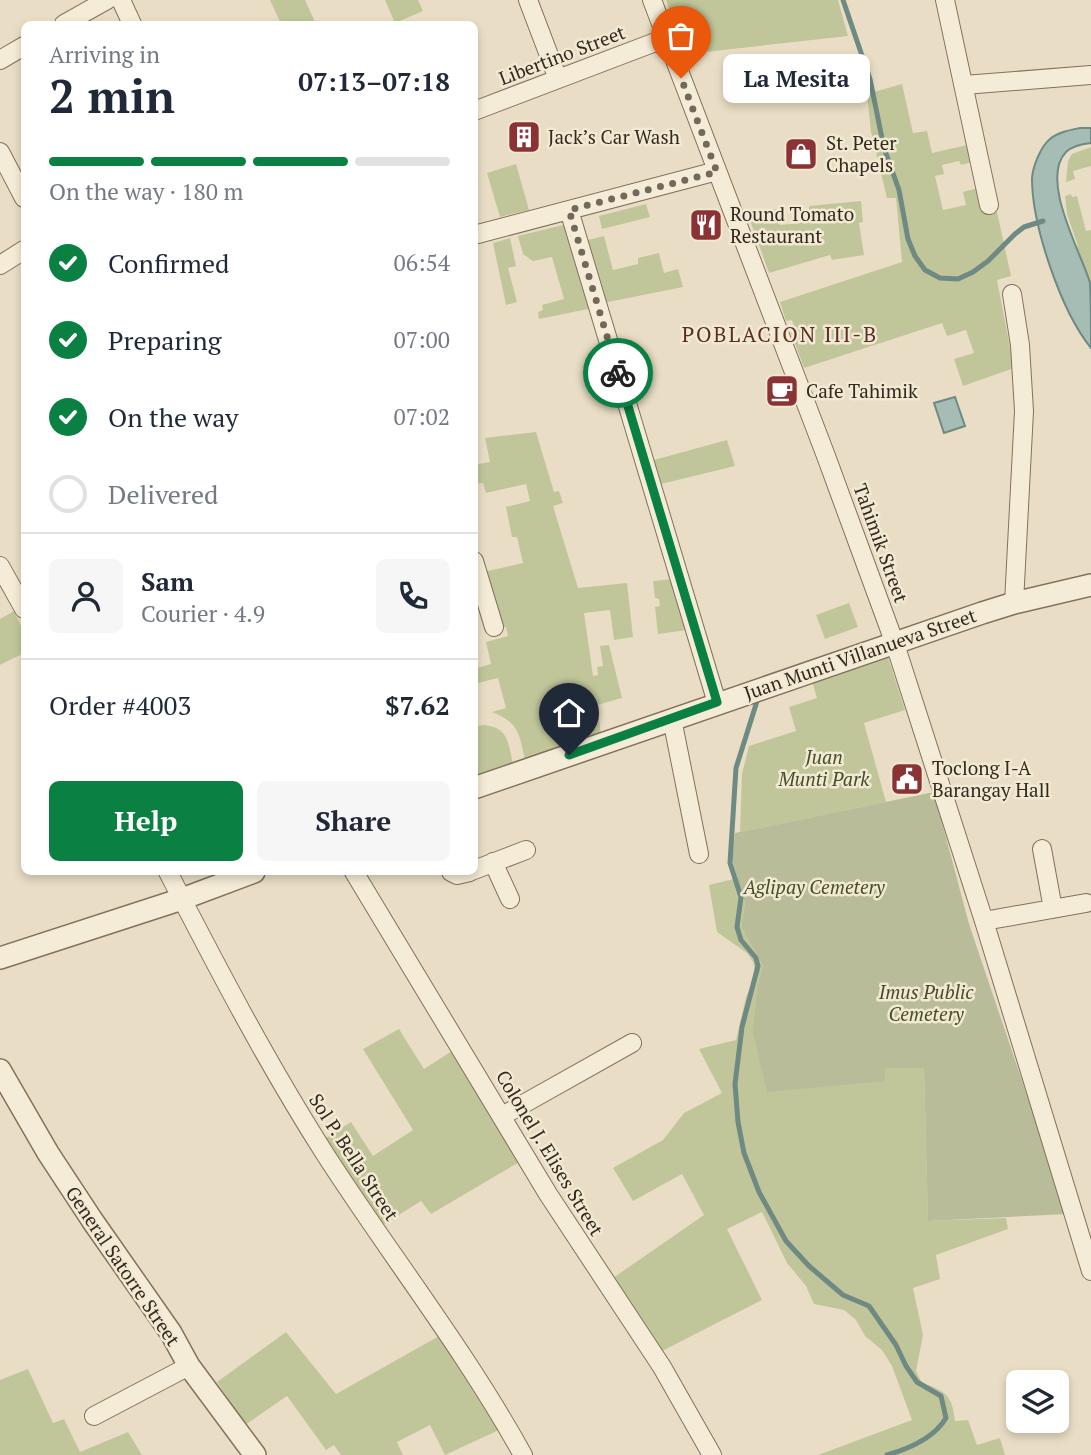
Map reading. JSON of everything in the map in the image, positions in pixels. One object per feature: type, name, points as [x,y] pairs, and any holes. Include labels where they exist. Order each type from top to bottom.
[{"type":"street","points":[[69,21],[107,0]]},
{"type":"street","points":[[121,0],[131,21]]},
{"type":"street","points":[[528,0],[558,79]]},
{"type":"street","name":"Tahimik Street","points":[[652,0],[895,644],[984,921],[1091,1272]]},
{"type":"street","points":[[944,0],[989,205]]},
{"type":"street","name":"Libertino Street","points":[[478,109],[666,38]]},
{"type":"street","points":[[0,60],[21,48]]},
{"type":"street","points":[[964,85],[1091,75]]},
{"type":"street","points":[[0,152],[21,192]]},
{"type":"street","points":[[478,234],[717,172]]},
{"type":"street","points":[[569,210],[717,702]]},
{"type":"street","points":[[0,265],[21,252]]},
{"type":"street","points":[[1012,294],[1020,345],[1024,411],[1014,603]]},
{"type":"street","points":[[0,566],[21,604]]},
{"type":"street","points":[[478,574],[494,627]]},
{"type":"street","name":"Juan Munti Villanueva Street","points":[[478,787],[717,702],[1014,603],[1091,585]]},
{"type":"street","points":[[672,719],[699,854]]},
{"type":"street","points":[[1042,849],[1053,909]]},
{"type":"street","points":[[478,868],[526,850]]},
{"type":"street","points":[[492,862],[510,899]]},
{"type":"street","name":"Sol P. Bella Street","points":[[170,875],[245,1018],[296,1107],[421,1296],[472,1367],[523,1455]]},
{"type":"street","points":[[0,958],[182,899],[246,875]]},
{"type":"street","name":"Colonel J. Elises Street","points":[[356,875],[571,1231],[662,1367],[712,1455]]},
{"type":"street","points":[[984,921],[1086,903]]},
{"type":"street","points":[[502,1116],[632,1043]]},
{"type":"street","name":"General Satorre Street","points":[[0,1070],[48,1153],[92,1220],[172,1333],[190,1366],[255,1455]]},
{"type":"street","points":[[94,1416],[190,1366]]},
{"type":"green space","points":[[270,0],[305,0],[315,21],[280,21]]},
{"type":"green space","points":[[385,0],[418,0],[423,11],[394,21]]},
{"type":"green space","points":[[666,0],[838,0],[848,36],[687,54]]},
{"type":"green space","points":[[902,84],[913,133],[927,131],[932,153],[967,145],[972,162],[961,165],[959,161],[942,165],[944,174],[935,176],[943,210],[966,205],[963,192],[978,188],[984,214],[997,212],[1011,276],[997,280],[1014,368],[963,386],[954,359],[974,353],[966,330],[947,336],[942,323],[804,368],[791,333],[795,329],[792,320],[786,321],[780,302],[902,262],[896,198],[887,198],[871,132],[867,94]]},
{"type":"green space","points":[[1091,147],[1091,166],[1073,171],[1075,179],[1066,182],[1068,161],[1072,154]]},
{"type":"green space","points":[[516,164],[529,210],[500,217],[487,173]]},
{"type":"green space","points":[[1071,194],[1072,197],[1077,196],[1086,231],[1091,230],[1091,285],[1075,248],[1078,246],[1067,214],[1065,196]]},
{"type":"green space","points":[[861,201],[863,222],[859,223],[864,255],[832,260],[830,255],[769,273],[747,212],[778,209],[780,225],[810,222],[809,206]]},
{"type":"green space","points":[[646,204],[650,217],[602,229],[599,216]]},
{"type":"green space","points":[[567,224],[593,308],[539,319],[538,312],[543,310],[542,305],[564,299],[552,257],[533,261],[523,254],[518,236]]},
{"type":"green space","points":[[604,236],[613,270],[638,264],[638,258],[659,253],[664,273],[678,269],[683,287],[603,303],[584,241]]},
{"type":"green space","points":[[510,238],[516,266],[508,268],[517,302],[506,305],[493,243]]},
{"type":"green space","points":[[536,432],[554,492],[559,491],[563,503],[553,506],[578,588],[627,583],[633,637],[614,640],[610,610],[584,613],[593,676],[598,675],[597,667],[603,666],[600,646],[609,645],[622,698],[597,705],[601,734],[525,760],[513,725],[492,712],[506,708],[498,678],[478,683],[478,668],[491,664],[486,642],[508,636],[506,627],[500,629],[483,572],[523,563],[517,537],[512,537],[506,507],[530,501],[526,484],[486,493],[483,483],[478,484],[478,464],[490,462],[485,438]]},
{"type":"green space","points":[[727,440],[735,466],[657,485],[650,461]]},
{"type":"green space","points":[[674,579],[687,630],[658,634],[655,607],[660,606],[659,599],[655,598],[653,581]]},
{"type":"green space","points":[[849,603],[858,627],[825,639],[816,615]]},
{"type":"green space","points":[[14,611],[21,626],[21,654],[0,665],[0,619]]},
{"type":"green space","name":"Juan Munti Park","points":[[888,657],[905,710],[864,723],[886,802],[740,832],[742,774],[749,746],[796,731],[789,707],[817,698],[812,681]]},
{"type":"green space","points":[[478,726],[492,726],[503,733],[513,764],[478,777]]},
{"type":"green space","name":"Imus Public Cemetery","points":[[934,792],[969,924],[1067,1214],[928,1221],[924,1068],[885,1068],[885,1081],[767,1092],[753,1032],[758,983],[763,966],[741,927],[745,903],[732,860],[735,833]]},
{"type":"green space","points":[[738,878],[745,903],[741,927],[763,966],[758,983],[885,1081],[885,1068],[924,1068],[928,1221],[1006,1218],[1008,1229],[936,1255],[940,1279],[913,1288],[923,1335],[916,1371],[922,1383],[946,1395],[952,1405],[955,1421],[968,1420],[977,1445],[1000,1438],[1005,1455],[818,1455],[912,1420],[892,1366],[882,1350],[865,1336],[856,1320],[844,1310],[814,1304],[806,1286],[787,1263],[762,1212],[727,1229],[762,1300],[662,1351],[613,1278],[704,1215],[682,1174],[633,1201],[613,1168],[663,1140],[684,1113],[722,1093],[699,1049],[736,1040],[755,971],[747,953],[717,932],[709,885]]},
{"type":"green space","points":[[399,1029],[424,1069],[452,1051],[521,1161],[431,1214],[421,1201],[383,1225],[324,1139],[351,1122],[373,1156],[413,1130],[363,1049]]},
{"type":"green space","points":[[286,1332],[336,1394],[441,1335],[501,1429],[445,1455],[430,1425],[397,1442],[403,1455],[341,1455],[334,1445],[326,1450],[287,1396],[245,1425],[217,1382]]},
{"type":"green space","points":[[28,1369],[53,1423],[64,1419],[80,1452],[128,1432],[142,1455],[0,1455],[0,1380]]},
{"type":"water","points":[[1091,128],[1091,143],[1066,152],[1059,164],[1057,180],[1065,217],[1090,283],[1091,348],[1069,313],[1050,267],[1037,220],[1032,178],[1038,157],[1047,142],[1060,133]]},
{"type":"water","points":[[955,397],[965,426],[944,433],[934,403]]},
{"type":"waterway","points":[[843,0],[870,79],[884,148],[899,190],[908,239],[925,270],[940,278],[958,279],[988,261],[1024,227],[1043,221]]},
{"type":"waterway","points":[[758,698],[736,768],[730,863],[741,897],[737,927],[741,940],[756,958],[758,966],[742,1027],[735,1084],[738,1122],[744,1153],[759,1192],[786,1241],[809,1266],[843,1295],[869,1306],[917,1382],[941,1396],[946,1418],[941,1425],[920,1442],[887,1455]]},
{"type":"way so far","points":[[618,373],[569,210],[717,172],[681,78]]},
{"type":"place","name":"La Mesita","points":[[681,78]]},
{"type":"place","name":"Jack’s Car Wash","points":[[524,137]]},
{"type":"place","name":"St. Peter Chapels","points":[[801,154]]},
{"type":"place","name":"Round Tomato Restaurant","points":[[706,225]]},
{"type":"place","name":"Cafe Tahimik","points":[[782,391]]},
{"type":"place","name":"Toclong I-A Barangay Hall","points":[[907,779]]},
{"type":"district","name":"POBLACION III-B","points":[[780,335]]},
{"type":"route","points":[[569,755],[717,702],[618,373]]},
{"type":"park label","name":"Aglipay Cemetery","points":[[814,887]]}]
